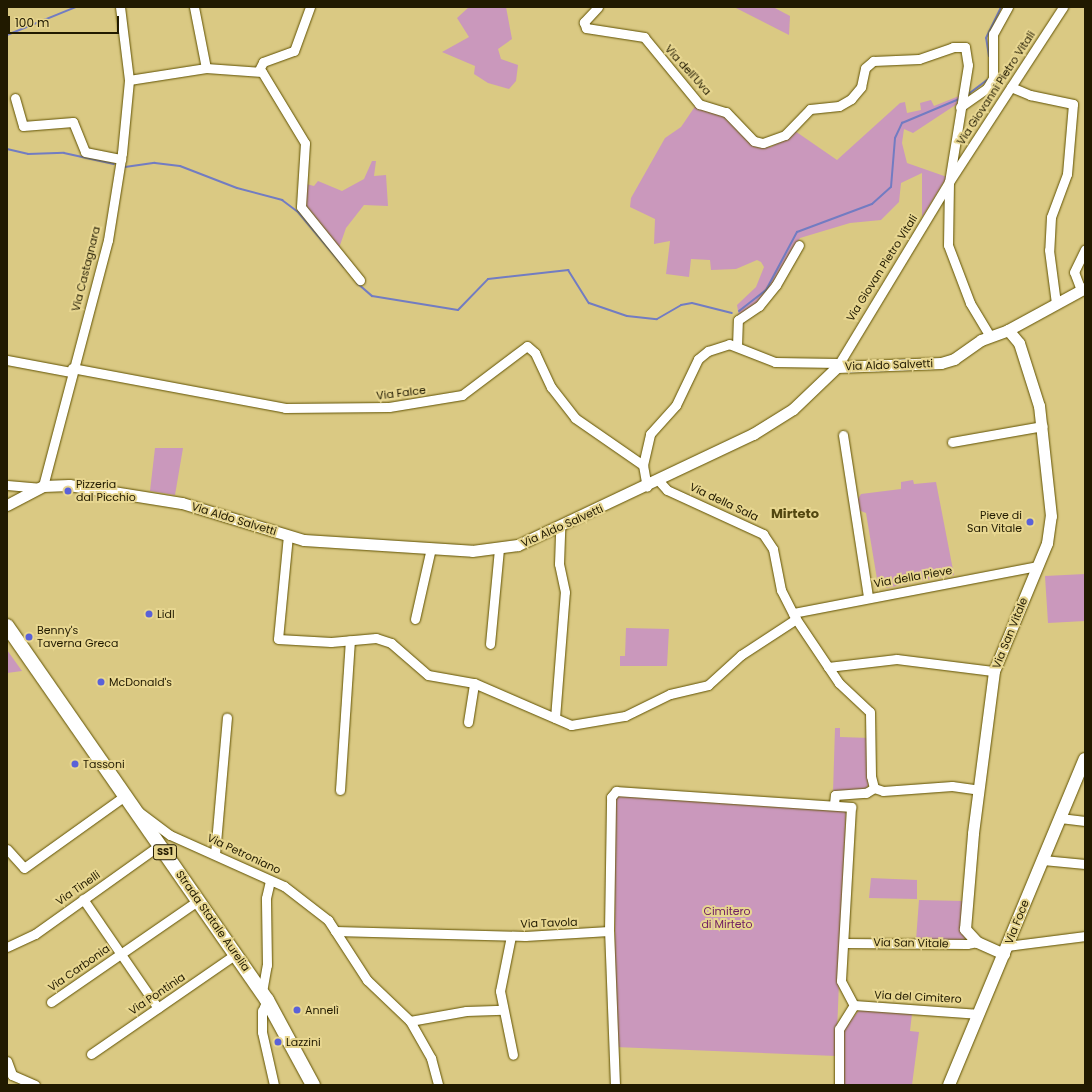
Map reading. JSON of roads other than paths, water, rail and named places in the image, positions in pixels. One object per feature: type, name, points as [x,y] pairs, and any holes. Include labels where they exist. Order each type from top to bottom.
[{"type":"main road","name":"Strada Statale Aurelia","points":[[7,626],[265,996],[313,1085]]},
{"type":"main road","name":"Via Foce","points":[[949,1085],[1085,759]]},
{"type":"street","name":"Via Castagnara","points":[[41,487],[71,370],[108,240],[121,159],[129,80],[120,7]]},
{"type":"street","points":[[194,7],[206,68]]},
{"type":"street","points":[[258,70],[263,62],[294,51],[310,7]]},
{"type":"street","name":"Via dell'Uva","points":[[598,7],[584,22],[586,28],[644,36],[700,104],[726,112],[754,141],[764,143],[785,135],[810,109],[839,106],[851,99],[861,87],[865,68],[873,61],[919,59],[953,47],[966,47],[968,65],[960,105]]},
{"type":"street","points":[[990,336],[970,303],[950,253],[949,182],[960,105],[987,88],[993,78],[993,34],[1008,7]]},
{"type":"street","name":"Via Giovanni Pietro Vitali","points":[[949,182],[1063,7]]},
{"type":"street","points":[[129,80],[206,68],[258,70],[267,76],[305,143],[301,207],[360,280]]},
{"type":"street","points":[[1012,87],[1030,95],[1072,104],[1067,174],[1050,217],[1049,250],[1056,303]]},
{"type":"street","points":[[16,98],[23,126],[74,122],[86,152],[121,159]]},
{"type":"street","name":"Via Giovan Pietro Vitali","points":[[837,365],[949,182]]},
{"type":"street","points":[[736,346],[738,320],[759,306],[776,285],[799,245]]},
{"type":"street","points":[[1083,289],[1074,272],[1085,249]]},
{"type":"street","name":"Via Aldo Salvetti","points":[[7,505],[41,487],[84,487],[182,502],[288,536],[331,543],[431,548],[498,549],[518,545],[560,528],[647,487],[770,424],[814,392],[837,365],[941,363],[990,336],[1008,330],[1083,289]]},
{"type":"street","name":"Via San Vitale","points":[[977,942],[965,929],[965,916],[994,671],[1047,543],[1051,516],[1042,455],[1043,426],[1019,343],[1008,330]]},
{"type":"street","points":[[647,487],[643,465],[650,434],[685,392],[698,359],[729,344],[774,362],[837,365]]},
{"type":"street","name":"Via Falce","points":[[71,370],[285,408],[389,408],[462,395],[527,346],[535,354],[551,387],[575,418],[643,465]]},
{"type":"street","points":[[7,360],[71,370]]},
{"type":"street","points":[[952,442],[1043,426]]},
{"type":"street","points":[[844,435],[868,597]]},
{"type":"street","name":"Via della Sala","points":[[659,481],[667,490],[763,534],[773,550],[781,590],[794,616],[846,692],[870,712],[871,776],[874,788]]},
{"type":"street","points":[[7,485],[41,487]]},
{"type":"street","points":[[554,718],[565,592],[559,564],[560,528]]},
{"type":"street","points":[[288,536],[278,639],[350,640],[366,637],[391,643],[428,675],[474,683],[554,718],[564,724],[584,726],[625,716],[670,694],[708,685],[746,652],[794,616]]},
{"type":"street","points":[[415,618],[431,548]]},
{"type":"street","points":[[490,644],[498,549]]},
{"type":"street","name":"Via della Pieve","points":[[794,616],[868,597],[1038,566]]},
{"type":"street","points":[[340,790],[350,640]]},
{"type":"street","points":[[828,667],[897,658],[994,671]]},
{"type":"street","points":[[468,722],[474,683]]},
{"type":"street","points":[[215,854],[227,718]]},
{"type":"street","points":[[834,804],[835,795],[866,793],[874,788],[883,790],[952,786],[979,790]]},
{"type":"street","points":[[615,1085],[609,931],[612,793],[834,804],[847,805],[852,810],[841,981],[854,1005],[839,1029],[839,1085]]},
{"type":"street","points":[[7,849],[24,868],[126,795]]},
{"type":"street","name":"Via Petroniano","points":[[135,809],[170,835],[284,886],[328,920],[367,980],[410,1021],[426,1046],[438,1085]]},
{"type":"street","points":[[1060,818],[1085,820]]},
{"type":"street","name":"Via Tinelli","points":[[7,947],[35,934],[160,845]]},
{"type":"street","points":[[1043,860],[1085,864]]},
{"type":"street","points":[[270,880],[266,898],[267,965],[265,996],[262,1011],[262,1032],[274,1085]]},
{"type":"street","name":"Via Carbonia","points":[[83,899],[158,1008]]},
{"type":"street","name":"Via Carbonia","points":[[51,1002],[199,900]]},
{"type":"street","name":"Via Tavola","points":[[335,930],[511,936],[609,931]]},
{"type":"street","points":[[511,936],[500,992],[513,1055]]},
{"type":"street","points":[[1006,950],[1085,936]]},
{"type":"street","name":"Via San Vitale","points":[[844,943],[967,944],[977,942],[1006,950]]},
{"type":"street","name":"Via Pontinia","points":[[91,1054],[236,954]]},
{"type":"street","name":"Via del Cimitero","points":[[854,1005],[979,1014]]},
{"type":"street","points":[[410,1021],[466,1011],[503,1010]]},
{"type":"street","points":[[7,1061],[12,1075],[34,1085]]},
{"type":"waterway","points":[[7,35],[76,7]]},
{"type":"waterway","points":[[989,56],[986,38],[1001,7]]},
{"type":"waterway","points":[[967,95],[987,80]]},
{"type":"waterway","points":[[739,311],[766,290],[797,232],[872,204],[891,187],[895,138],[902,123],[959,99]]},
{"type":"waterway","points":[[7,149],[28,154],[64,153],[114,164]]},
{"type":"waterway","points":[[125,167],[155,163],[180,166],[237,188],[282,200],[298,212],[344,267]]},
{"type":"waterway","points":[[357,283],[372,296],[458,310],[488,279],[568,270],[589,303],[627,316],[657,319],[681,305],[692,303],[732,313]]},
{"type":"place","name":"Pizzeria dal Picchio","points":[[68,491]]},
{"type":"place","name":"Pieve di San Vitale","points":[[1030,522]]},
{"type":"place","name":"Lidl","points":[[149,614]]},
{"type":"place","name":"Benny's Taverna Greca","points":[[29,637]]},
{"type":"place","name":"McDonald's","points":[[101,682]]},
{"type":"place","name":"Tassoni","points":[[75,764]]},
{"type":"place","name":"Annelì","points":[[297,1010]]},
{"type":"place","name":"Lazzini","points":[[278,1042]]},
{"type":"district","name":"Mirteto","points":[[795,514]]},
{"type":"park label","name":"Cimitero di Mirteto","points":[[727,918]]}]
